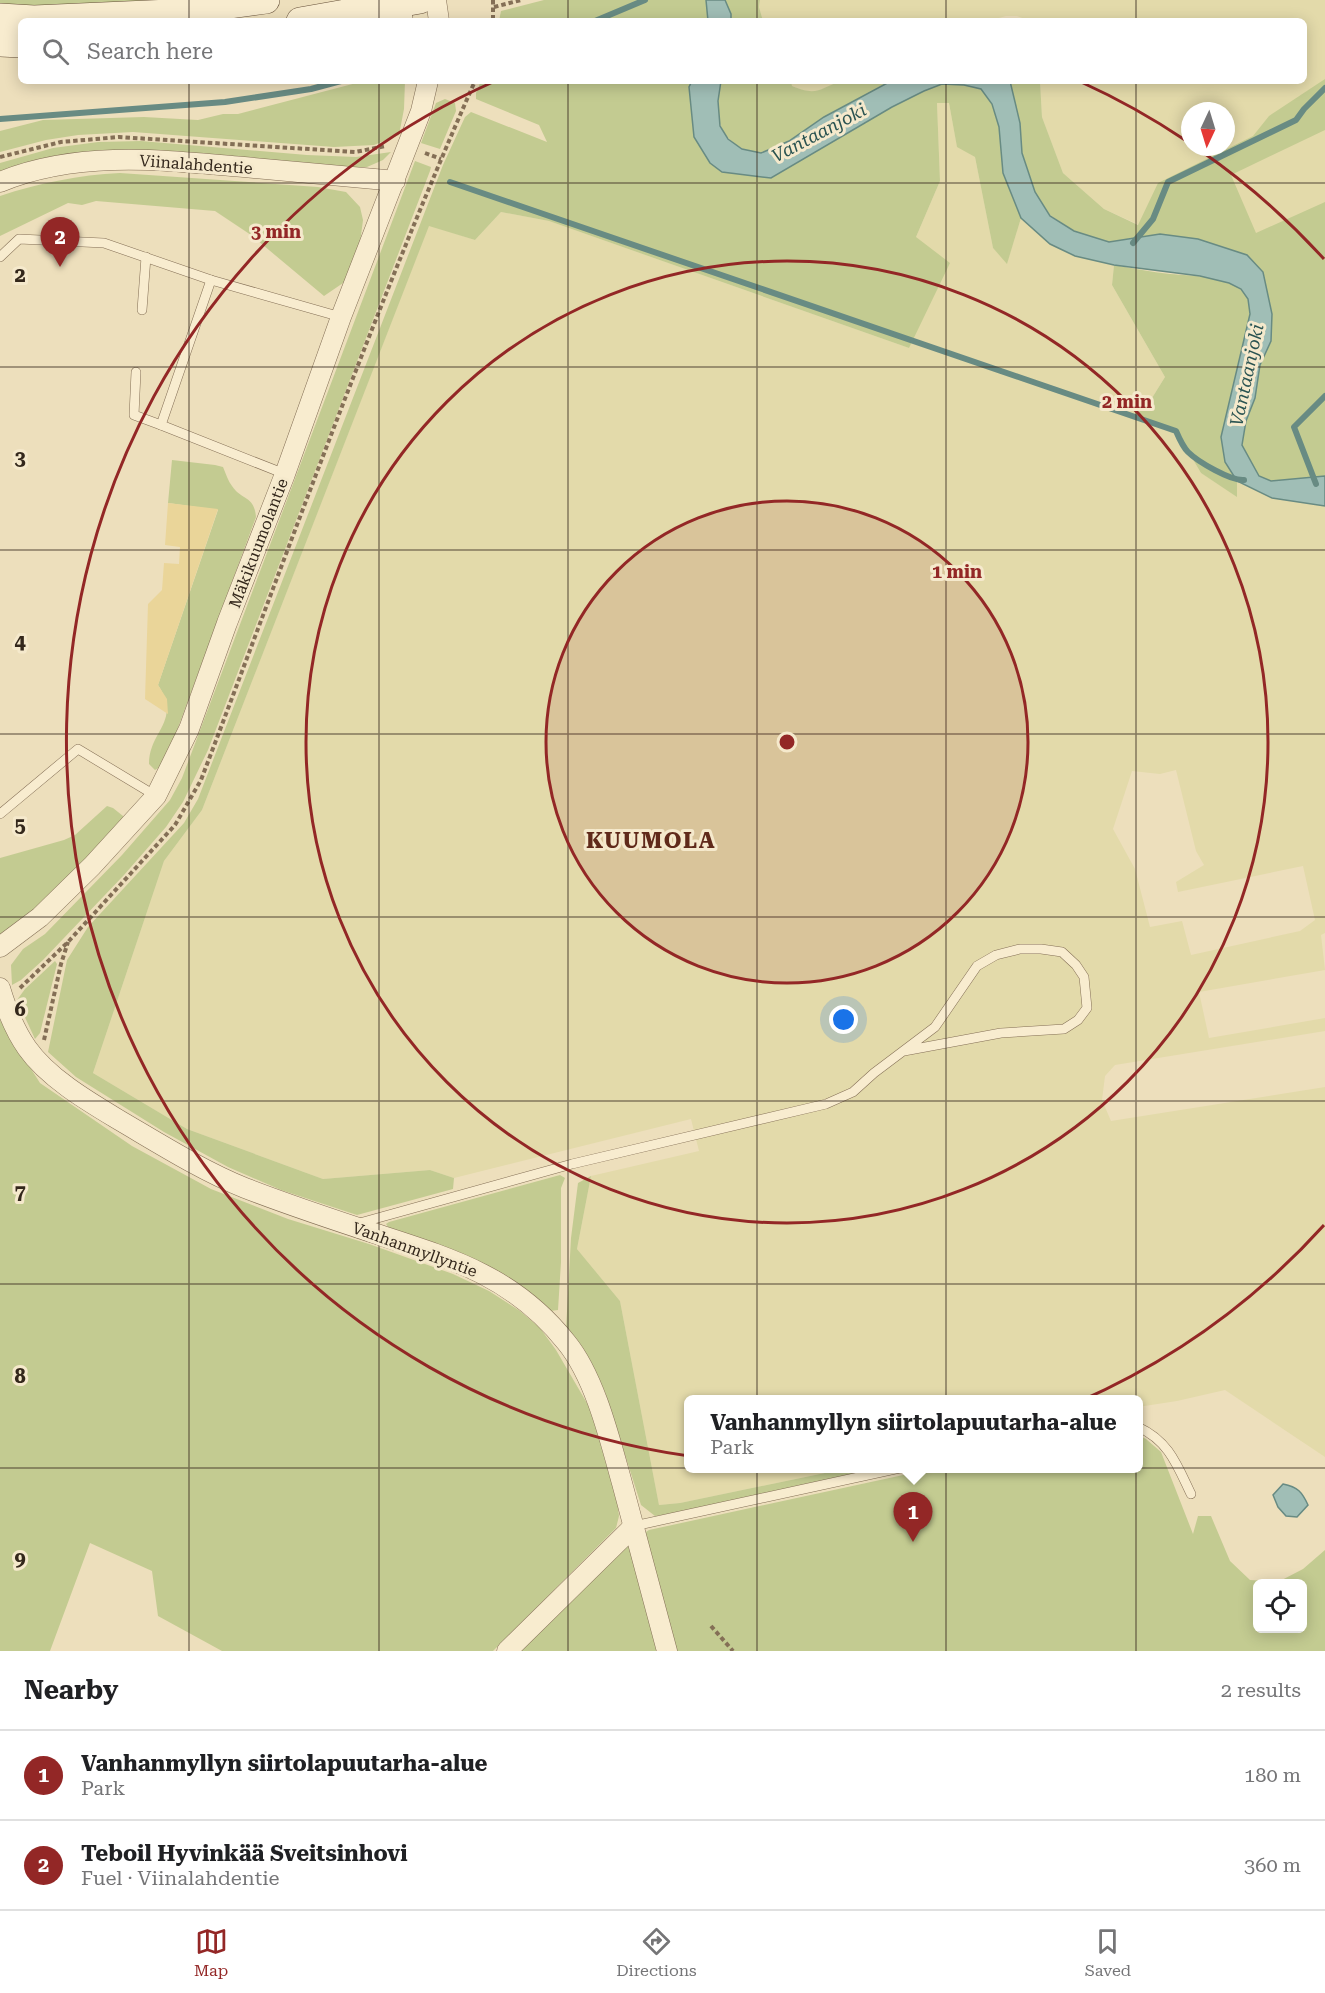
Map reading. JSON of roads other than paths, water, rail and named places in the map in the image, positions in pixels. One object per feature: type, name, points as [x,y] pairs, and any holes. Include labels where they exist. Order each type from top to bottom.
[{"type":"street","points":[[57,18],[170,13],[266,0]]},
{"type":"street","points":[[436,0],[439,18]]},
{"type":"street","points":[[321,18],[406,6]]},
{"type":"street","points":[[0,17],[18,18]]},
{"type":"street","points":[[0,43],[18,44]]},
{"type":"street","name":"Mäkikuumolantie","points":[[0,947],[40,917],[92,866],[156,796],[189,729],[285,474],[341,317],[421,111],[427,84]]},
{"type":"street","name":"Viinalahdentie","points":[[0,182],[47,166],[124,159],[395,181]]},
{"type":"street","name":"Vanhanmyllyntie","points":[[0,988],[15,1027],[27,1048],[42,1066],[99,1108],[176,1154],[242,1187],[351,1226],[451,1258],[485,1274],[520,1296],[553,1325],[569,1345],[597,1402],[610,1441],[667,1651]]},
{"type":"street","points":[[507,1651],[633,1526]]},
{"type":"lane","points":[[0,256],[19,239],[104,243],[211,280],[341,317]]},
{"type":"lane","points":[[141,310],[146,257]]},
{"type":"lane","points":[[160,425],[211,280]]},
{"type":"lane","points":[[136,372],[134,414],[285,474]]},
{"type":"lane","points":[[0,814],[78,749],[156,796]]},
{"type":"lane","points":[[351,1226],[572,1164],[826,1104],[853,1092],[904,1051],[935,1027],[976,966],[996,955],[1020,949],[1062,952],[1076,964],[1084,977],[1087,1008],[1078,1020],[1064,1029],[1001,1033],[904,1051]]},
{"type":"lane","points":[[1143,1430],[1152,1434],[1173,1455],[1191,1494]]},
{"type":"lane","points":[[633,1526],[877,1473]]},
{"type":"water","points":[[706,0],[725,0],[731,18],[708,18]]},
{"type":"water","name":"Vantaanjoki","points":[[690,84],[721,84],[718,101],[720,126],[728,139],[742,149],[761,153],[789,141],[824,117],[885,84],[942,84],[892,107],[771,178],[722,172],[710,163],[694,137]]},
{"type":"water","name":"Vantaanjoki","points":[[942,84],[1011,84],[1020,123],[1022,153],[1035,192],[1050,216],[1074,231],[1109,242],[1160,234],[1198,239],[1247,255],[1263,272],[1272,314],[1271,341],[1260,365],[1255,398],[1246,421],[1242,445],[1259,476],[1271,481],[1325,476],[1325,506],[1272,498],[1237,481],[1225,462],[1221,437],[1250,314],[1248,299],[1241,289],[1229,283],[1200,276],[1114,265],[1075,256],[1050,244],[1021,218],[1003,173],[999,127],[992,104],[981,89],[964,85]]},
{"type":"water","points":[[1283,1484],[1299,1491],[1308,1505],[1297,1517],[1286,1516],[1278,1507],[1273,1495]]},
{"type":"waterway","points":[[602,18],[645,0]]},
{"type":"waterway","points":[[0,119],[225,102],[330,84]]},
{"type":"waterway","points":[[1133,243],[1153,219],[1168,182],[1296,120],[1325,88]]},
{"type":"waterway","points":[[450,182],[1176,431],[1186,450],[1199,461],[1223,474],[1244,480]]},
{"type":"waterway","points":[[1316,484],[1294,427],[1325,396]]},
{"type":"place","name":"Teboil Hyvinkää Sveitsinhovi","points":[[60,267]]},
{"type":"place","name":"Vanhanmyllyn siirtolapuutarha-alue","points":[[913,1542]]},
{"type":"district","name":"KUUMOLA","points":[[651,840]]}]
